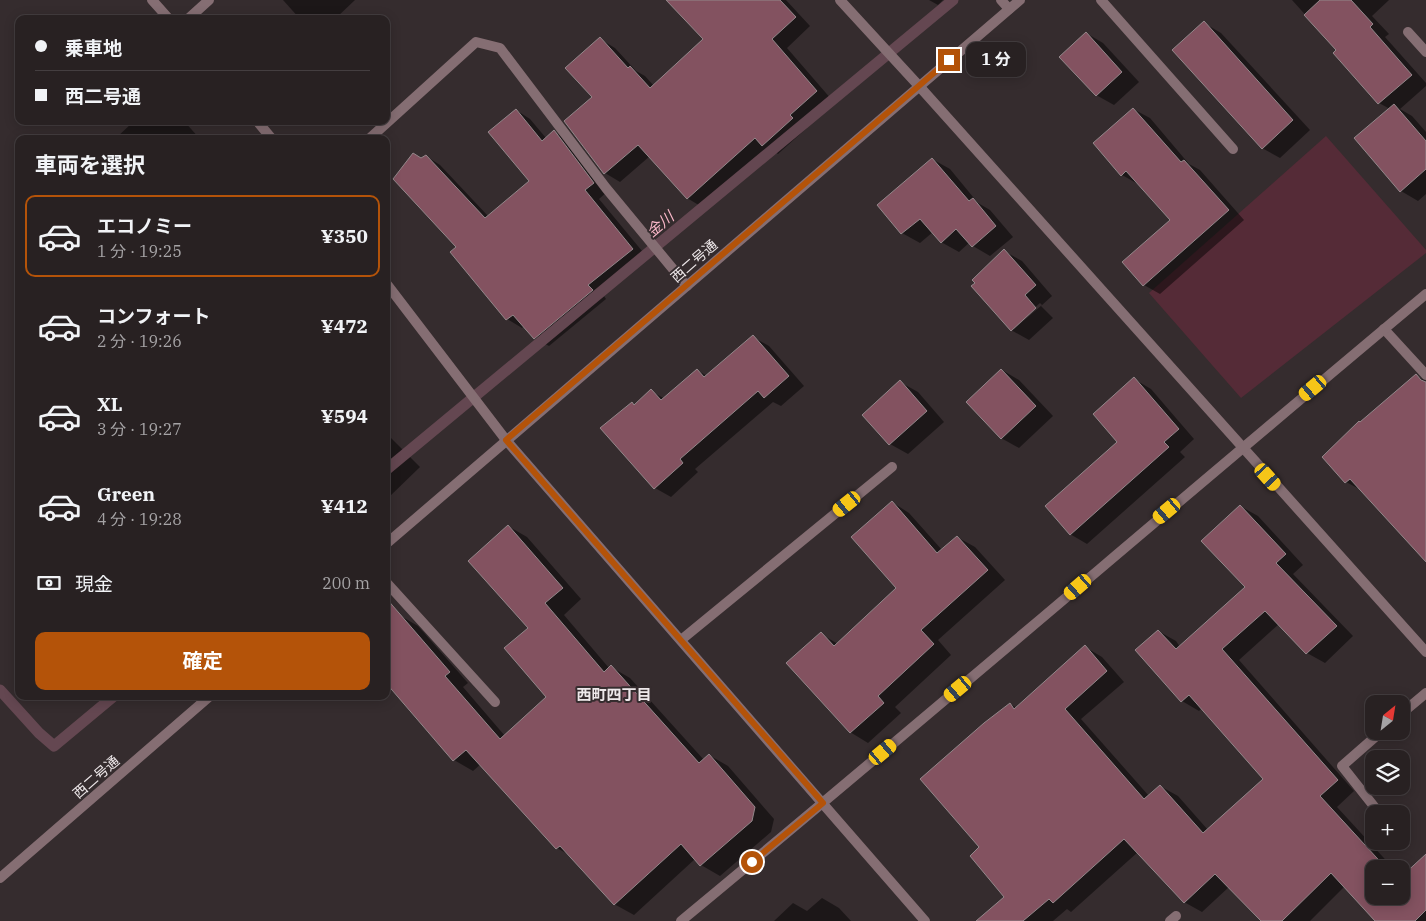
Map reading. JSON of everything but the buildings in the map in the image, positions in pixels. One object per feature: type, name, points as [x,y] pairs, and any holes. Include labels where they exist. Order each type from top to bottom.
[{"type":"street","points":[[152,0],[165,15]]},
{"type":"street","points":[[192,15],[209,0]]},
{"type":"street","points":[[840,0],[1426,652]]},
{"type":"street","points":[[1001,0],[1009,10]]},
{"type":"street","name":"西二号通","points":[[390,541],[1020,0]]},
{"type":"street","points":[[1102,0],[1233,149]]},
{"type":"street","points":[[1408,32],[1426,52]]},
{"type":"street","points":[[390,120],[476,42],[500,48],[606,188],[687,286]]},
{"type":"street","points":[[260,125],[269,135]]},
{"type":"street","points":[[373,135],[384,125]]},
{"type":"street","points":[[390,288],[506,440],[925,921]]},
{"type":"street","points":[[681,921],[1426,294]]},
{"type":"street","points":[[1384,329],[1426,375]]},
{"type":"street","points":[[682,640],[892,468]]},
{"type":"street","points":[[390,586],[495,702]]},
{"type":"street","points":[[1410,706],[1426,693]]},
{"type":"street","name":"西二号通","points":[[0,878],[205,700]]},
{"type":"street","points":[[1372,740],[1342,766],[1373,805]]},
{"type":"shaded area","points":[[1326,136],[1426,250],[1426,253],[1241,398],[1149,293]]},
{"type":"waterway","name":"金川","points":[[390,467],[953,0]]},
{"type":"waterway","name":"金川","points":[[0,690],[39,733],[54,746],[109,700]]},
{"type":"district","name":"西町四丁目","points":[[614,694]]},
{"type":"route","points":[[752,862],[823,803],[506,440],[562,394],[949,60]]}]
